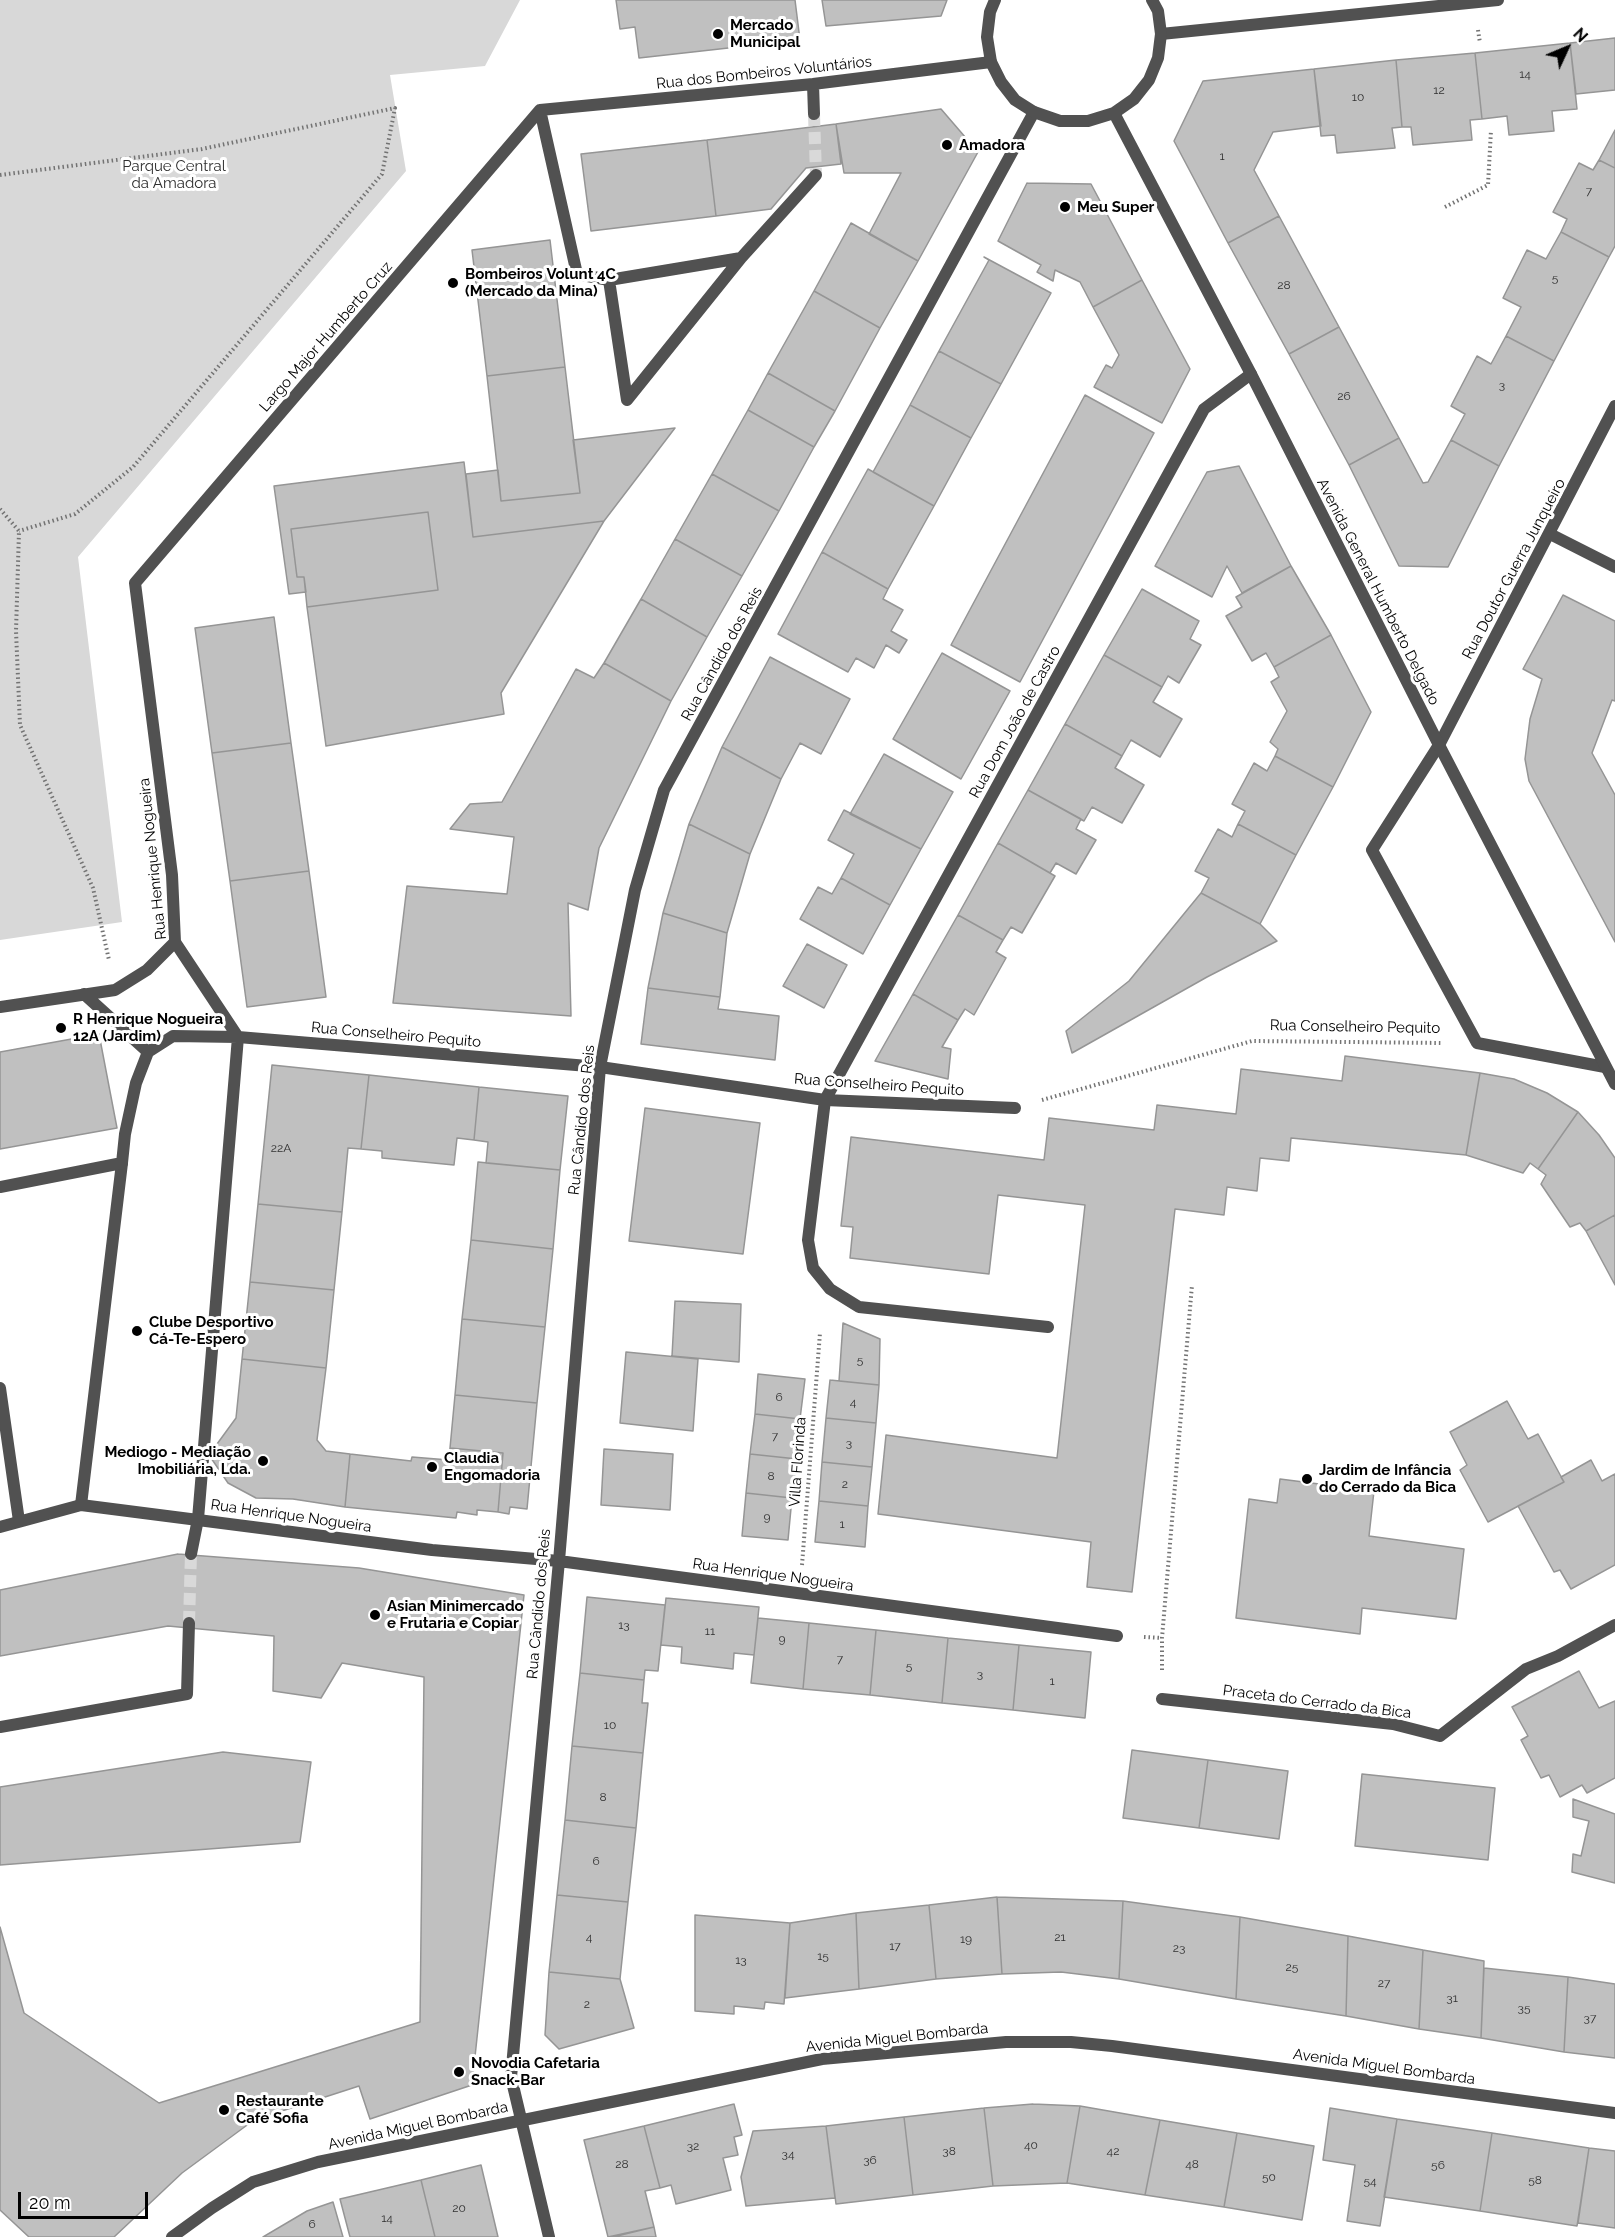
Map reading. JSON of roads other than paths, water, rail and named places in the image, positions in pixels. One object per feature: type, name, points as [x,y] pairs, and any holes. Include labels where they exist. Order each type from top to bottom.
[{"type":"street","points":[[995,0],[990,12],[987,37],[991,62],[1001,82],[1016,100],[1034,112],[1060,122],[1088,121],[1114,113],[1134,99],[1149,80],[1158,58],[1161,34],[1158,11],[1152,0]]},
{"type":"street","points":[[1161,34],[1498,0]]},
{"type":"street","name":"Rua dos Bombeiros Voluntários","points":[[540,110],[813,84],[991,62]]},
{"type":"street","points":[[813,84],[814,114]]},
{"type":"street","points":[[540,110],[577,274],[609,280],[741,258]]},
{"type":"street","name":"Largo Major Humberto Cruz","points":[[135,583],[540,110]]},
{"type":"street","name":"Rua Cândido dos Reis","points":[[549,2237],[511,2077],[559,1561],[600,1067],[635,890],[663,790],[1034,112]]},
{"type":"street","name":"Avenida General Humberto Delgado","points":[[1114,113],[1251,374],[1439,745],[1615,1084]]},
{"type":"street","points":[[609,280],[627,400],[741,258],[816,175]]},
{"type":"street","name":"Rua Dom João de Castro","points":[[825,1100],[1204,410],[1251,374]]},
{"type":"street","name":"Rua Doutor Guerra Junqueiro","points":[[1439,745],[1615,406]]},
{"type":"street","points":[[1550,534],[1615,567]]},
{"type":"street","name":"Rua Henrique Nogueira","points":[[135,583],[172,875],[175,942],[238,1037],[198,1519],[432,1550],[559,1561],[1117,1636]]},
{"type":"street","name":"Rua Conselheiro Pequito","points":[[1439,745],[1372,850],[1477,1043],[1605,1067]]},
{"type":"street","points":[[0,1007],[115,990],[147,970],[175,942]]},
{"type":"street","points":[[81,1505],[125,1134],[136,1083],[148,1052],[84,994]]},
{"type":"street","name":"Rua Conselheiro Pequito","points":[[148,1052],[173,1036],[238,1037],[600,1067],[825,1100],[1016,1108]]},
{"type":"street","points":[[825,1100],[808,1240],[813,1268],[830,1289],[859,1307],[1048,1328]]},
{"type":"street","points":[[0,1187],[122,1163]]},
{"type":"street","points":[[0,1388],[19,1521]]},
{"type":"street","points":[[0,1527],[81,1505],[198,1519],[191,1554]]},
{"type":"street","points":[[0,1727],[187,1694],[189,1623]]},
{"type":"street","name":"Praceta do Cerrado da Bica","points":[[1162,1699],[1393,1724],[1440,1736],[1526,1669],[1558,1656],[1615,1625]]},
{"type":"street","name":"Avenida Miguel Bombarda","points":[[172,2237],[253,2182],[318,2162],[822,2059],[1006,2042],[1071,2042],[1615,2113]]},
{"type":"tunnel","points":[[814,114],[816,175]]},
{"type":"tunnel","points":[[189,1623],[191,1554]]},
{"type":"place","name":"Mercado Municipal","points":[[718,34]]},
{"type":"place","name":"Amadora","points":[[947,145]]},
{"type":"place","name":"Meu Super","points":[[1065,207]]},
{"type":"place","name":"Bombeiros Volunt 4C (Mercado da Mina)","points":[[453,283]]},
{"type":"place","name":"R Henrique Nogueira 12A (Jardim)","points":[[61,1028]]},
{"type":"place","name":"Clube Desportivo Cá-Te-Espero","points":[[137,1331]]},
{"type":"place","name":"Mediogo - Mediação Imobiliária, Lda.","points":[[263,1461]]},
{"type":"place","name":"Claudia Engomadoria","points":[[432,1467]]},
{"type":"place","name":"Jardim de Infância do Cerrado da Bica","points":[[1307,1479]]},
{"type":"place","name":"Asian Minimercado e Frutaria e Copiar","points":[[375,1615]]},
{"type":"place","name":"Novodia Cafetaria Snack-Bar","points":[[459,2072]]},
{"type":"place","name":"Restaurante Café Sofia","points":[[224,2110]]},
{"type":"park label","name":"Parque Central da Amadora","points":[[174,174]]}]
